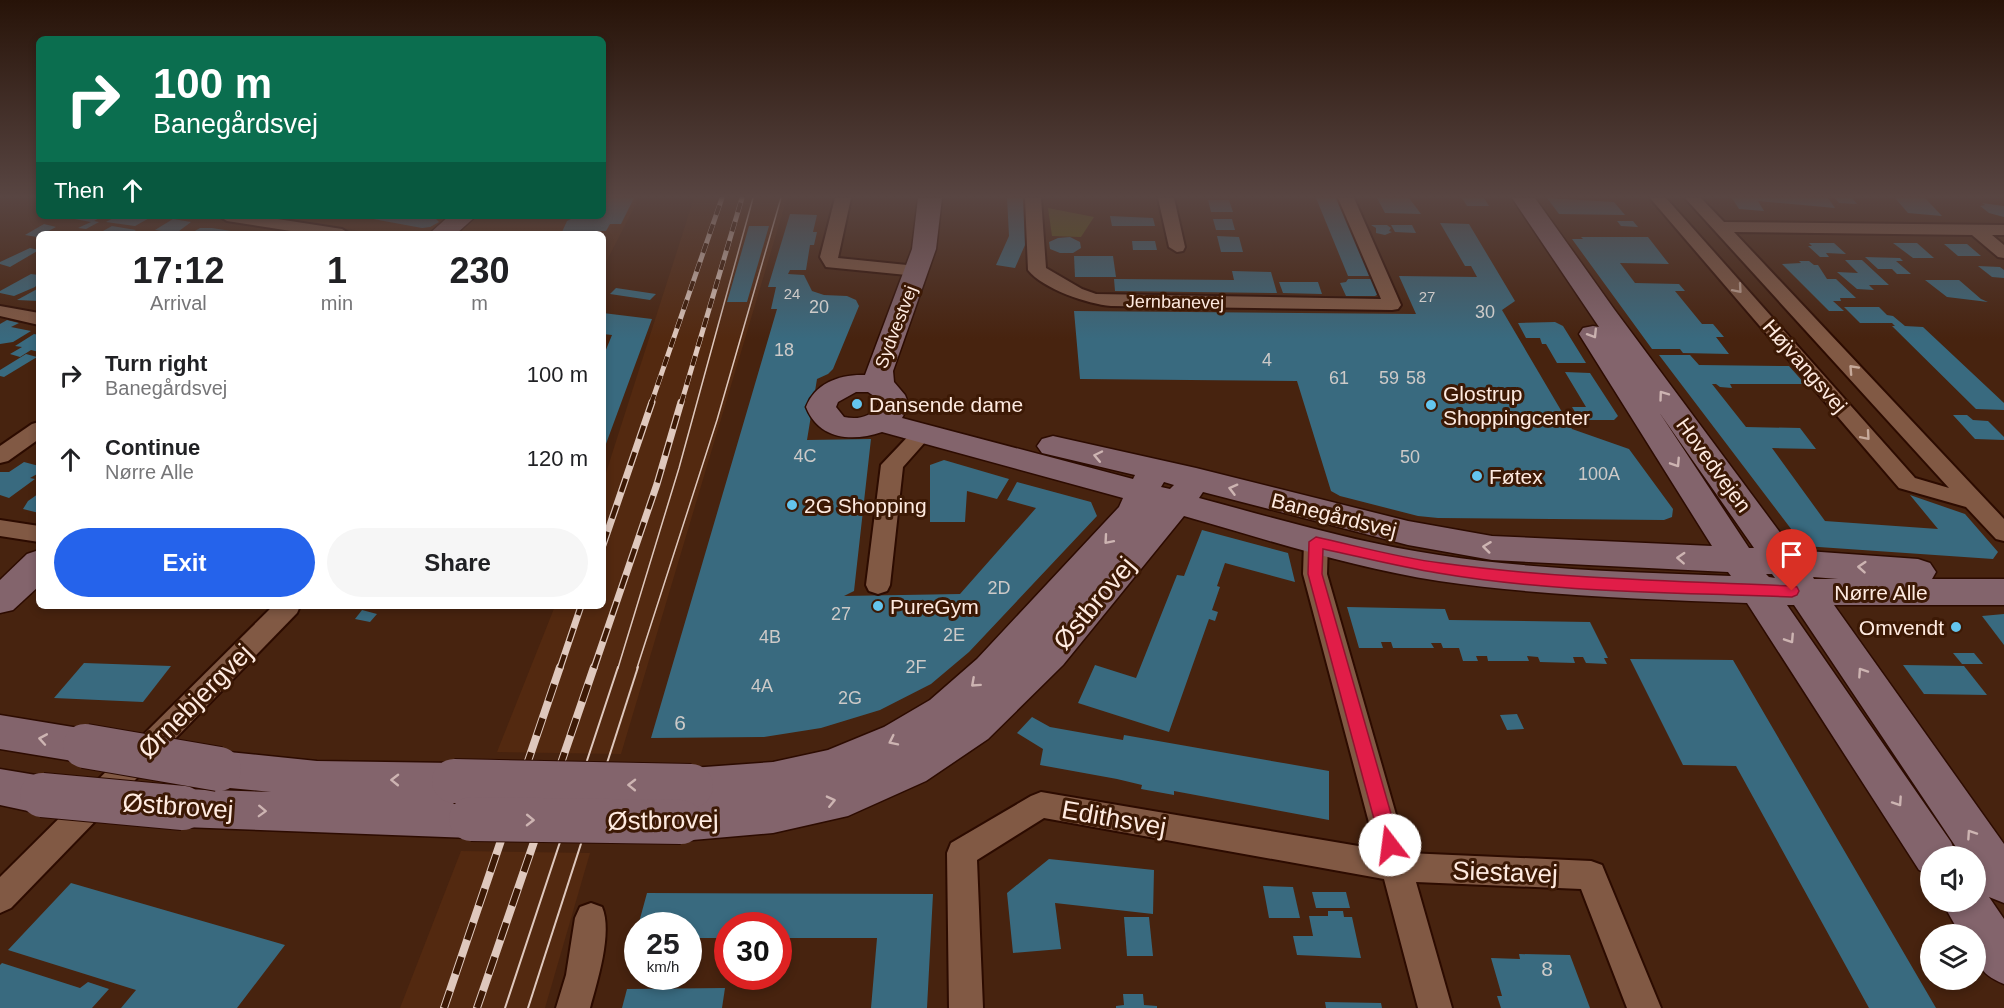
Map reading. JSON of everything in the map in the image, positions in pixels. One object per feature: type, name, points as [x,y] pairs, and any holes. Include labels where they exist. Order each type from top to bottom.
[{"type":"street","points":[[832,245],[829,260],[839,265],[911,271]]},
{"type":"street","name":"Sydvestvej","points":[[911,245],[911,271]]},
{"type":"street","name":"Sydvestvej","points":[[878,399],[879,371],[911,271],[924,245]]},
{"type":"street","name":"Jernbanevej","points":[[1036,245],[1037,270],[1085,296],[1111,301],[1392,304],[1366,245]]},
{"type":"street","name":"Hovedvejen","points":[[1536,245],[1772,576],[2004,882]]},
{"type":"street","name":"Hovedvejen","points":[[1556,245],[1604,315],[1772,576],[1929,846]]},
{"type":"street","name":"Højvangsvej","points":[[1699,245],[1907,483],[1961,499],[1974,500]]},
{"type":"street","name":"Højvangsvej","points":[[1738,245],[2004,533]]},
{"type":"street","points":[[0,311],[36,318]]},
{"type":"street","name":"Banegårdsvej","points":[[878,399],[924,432],[1168,486],[1453,543],[1772,576]]},
{"type":"street","name":"Banegårdsvej","points":[[878,399],[1052,446],[1168,486],[1316,542],[1438,568],[1524,579],[1589,584],[1772,576]]},
{"type":"street","points":[[0,456],[36,431]]},
{"type":"street","points":[[878,585],[892,465],[924,432]]},
{"type":"street","name":"Østbrovej","points":[[0,732],[219,769],[317,779],[454,781],[774,814],[848,797],[911,768],[974,727],[1014,692],[1050,655],[1168,486]]},
{"type":"street","points":[[0,528],[36,534]]},
{"type":"street","points":[[1316,542],[1315,574],[1436,1008]]},
{"type":"street","points":[[0,573],[36,550]]},
{"type":"street","points":[[0,600],[36,567]]},
{"type":"street","name":"Nørre Alle","points":[[1772,576],[1922,572],[2004,582]]},
{"type":"street","name":"Nørre Alle","points":[[1772,576],[2004,592]]},
{"type":"street","name":"Ørnebjergvej","points":[[0,898],[285,609]]},
{"type":"street","name":"Østbrovej","points":[[0,787],[42,795],[183,808],[437,819],[686,804]]},
{"type":"street","name":"Edithsvej","points":[[966,1008],[962,853],[1041,805],[1397,867]]},
{"type":"street","name":"Siestavej","points":[[1397,867],[1591,875],[1644,1008]]},
{"type":"street","points":[[1972,912],[2004,960]]},
{"type":"street","points":[[573,1008],[582,975],[591,918]]},
{"type":"shaded area","points":[[606,245],[615,245],[606,262]]},
{"type":"shaded area","points":[[679,245],[773,245],[621,754],[497,752],[554,609],[606,609],[606,473]]},
{"type":"shaded area","points":[[461,851],[590,853],[545,1008],[400,1008]]},
{"type":"building","points":[[743,245],[763,245],[747,302],[727,302]]},
{"type":"building","name":"2G Shopping","points":[[781,245],[810,245],[806,270],[790,270],[788,274],[804,275],[812,291],[824,295],[847,296],[856,300],[859,306],[833,369],[817,379],[807,440],[871,439],[854,591],[844,596],[960,594],[1036,508],[1007,500],[1017,482],[1091,502],[1097,516],[969,652],[931,684],[880,710],[821,728],[764,737],[651,738],[777,309],[771,309],[776,287],[768,287]]},
{"type":"building","points":[[1005,245],[1025,245],[1015,268],[996,265]]},
{"type":"building","points":[[1049,245],[1081,245],[1081,248],[1073,253],[1060,253],[1050,249]]},
{"type":"building","points":[[1132,245],[1156,245],[1157,250],[1133,250]]},
{"type":"building","points":[[1219,245],[1241,245],[1243,252],[1221,252]]},
{"type":"building","points":[[1335,245],[1358,245],[1372,276],[1348,276]]},
{"type":"building","name":"Glostrup Shoppingcenter","points":[[1453,245],[1482,245],[1515,301],[1502,310],[1572,429],[1629,449],[1673,509],[1672,517],[1664,520],[1418,516],[1340,496],[1331,491],[1297,381],[1080,379],[1074,311],[1416,314],[1399,276],[1477,277],[1471,266],[1465,266]]},
{"type":"building","points":[[1576,245],[1654,245],[1669,264],[1620,263],[1635,283],[1679,284],[1685,291],[1675,291],[1702,324],[1713,324],[1724,337],[1716,337],[1729,354],[1683,353],[1680,349],[1652,349]]},
{"type":"building","points":[[1836,245],[1846,254],[1826,253],[1829,257],[1820,257],[1808,246]]},
{"type":"building","points":[[1896,245],[1919,245],[1934,258],[1913,258]]},
{"type":"building","points":[[1945,245],[1968,245],[1981,256],[1958,256]]},
{"type":"building","points":[[30,248],[36,249],[36,252],[10,267],[0,262]]},
{"type":"building","points":[[1074,256],[1113,256],[1116,277],[1075,277]]},
{"type":"building","points":[[1865,257],[1900,258],[1903,261],[1896,261],[1911,274],[1897,274],[1892,269],[1878,269]]},
{"type":"building","points":[[1845,260],[1862,260],[1889,285],[1869,285],[1874,290],[1857,289],[1837,272],[1858,273]]},
{"type":"building","points":[[1799,261],[1809,261],[1818,265],[1827,279],[1836,279],[1856,298],[1840,298],[1841,301],[1833,301],[1844,311],[1829,311],[1782,264],[1801,263]]},
{"type":"building","points":[[1978,266],[2000,267],[2004,270],[2004,278],[1992,277]]},
{"type":"building","points":[[1232,271],[1271,272],[1277,293],[1115,291],[1114,279],[1234,280]]},
{"type":"building","points":[[31,274],[36,275],[35,287],[14,296],[0,293]]},
{"type":"building","points":[[1348,279],[1372,279],[1378,294],[1375,296],[1346,296],[1340,283]]},
{"type":"building","points":[[1925,280],[1959,280],[1981,299],[1988,302],[1947,297]]},
{"type":"building","points":[[1279,282],[1318,282],[1322,294],[1283,293]]},
{"type":"building","points":[[616,288],[656,294],[650,300],[610,294]]},
{"type":"building","points":[[36,290],[36,301],[17,300]]},
{"type":"building","points":[[1844,307],[1879,307],[1905,326],[1923,327],[2004,403],[2004,410],[1976,409],[1892,326],[1895,326],[1892,323],[1860,323]]},
{"type":"building","points":[[606,313],[652,319],[606,444],[606,350],[612,335],[606,334]]},
{"type":"building","points":[[7,320],[19,323],[11,327],[31,331],[13,342],[0,344],[0,324]]},
{"type":"building","points":[[1555,322],[1563,326],[1586,363],[1557,363],[1546,344],[1542,344],[1540,338],[1526,338],[1518,323]]},
{"type":"building","points":[[36,334],[36,351],[31,350],[20,357],[10,354],[22,347],[15,346]]},
{"type":"building","points":[[26,354],[36,357],[4,377],[0,376],[0,370]]},
{"type":"building","points":[[1659,355],[1690,355],[1699,365],[1789,366],[1805,384],[1730,384],[1732,388],[1712,384],[1746,427],[1800,428],[1816,449],[1772,448],[1825,521],[1938,529],[1910,495],[1965,514],[1998,552],[1993,559],[1804,546]]},
{"type":"building","points":[[1565,372],[1590,373],[1618,416],[1614,420],[1580,420],[1572,407],[1586,407]]},
{"type":"building","points":[[1953,415],[1967,415],[1973,420],[1988,421],[2004,437],[2004,440],[1975,439]]},
{"type":"building","points":[[944,460],[1009,479],[997,499],[967,491],[965,522],[930,522],[930,465]]},
{"type":"building","points":[[24,462],[36,465],[36,475],[30,478],[35,479],[9,498],[0,495],[0,472],[9,472]]},
{"type":"building","points":[[36,495],[36,512],[23,509],[28,501]]},
{"type":"building","points":[[1202,530],[1288,553],[1295,582],[1225,563],[1212,610],[1218,612],[1215,621],[1209,619],[1169,732],[1078,703],[1095,665],[1136,678],[1177,575],[1184,576]]},
{"type":"building","points":[[1347,607],[1445,609],[1449,620],[1590,622],[1608,658],[1604,658],[1607,664],[1586,663],[1583,657],[1573,657],[1575,663],[1540,662],[1538,657],[1527,656],[1529,661],[1488,661],[1487,656],[1476,656],[1478,661],[1463,661],[1459,648],[1443,648],[1441,643],[1431,643],[1434,648],[1393,648],[1391,642],[1381,642],[1383,648],[1359,648]]},
{"type":"building","points":[[362,610],[377,614],[370,622],[355,619]]},
{"type":"building","points":[[2004,614],[2004,645],[1982,616]]},
{"type":"building","points":[[1953,653],[1974,653],[1983,664],[1962,664]]},
{"type":"building","points":[[1630,659],[1733,660],[1920,981],[1920,990],[1926,990],[1936,1008],[1869,1008],[1736,766],[1683,765]]},
{"type":"building","points":[[84,663],[171,666],[143,702],[54,698]]},
{"type":"building","points":[[1903,665],[1964,666],[1987,695],[1924,694]]},
{"type":"building","points":[[1517,714],[1524,729],[1507,730],[1500,715]]},
{"type":"building","points":[[1032,717],[1050,727],[1123,740],[1124,735],[1329,771],[1329,820],[1174,791],[1174,795],[1141,789],[1142,785],[1117,779],[1040,765],[1043,749],[1017,733]]},
{"type":"building","points":[[1049,859],[1154,870],[1153,914],[1055,903],[1061,949],[1013,953],[1007,893]]},
{"type":"building","points":[[71,883],[285,945],[237,1008],[121,1008],[136,990],[8,950]]},
{"type":"building","points":[[1263,886],[1293,887],[1300,918],[1269,918]]},
{"type":"building","points":[[1312,892],[1346,892],[1350,908],[1316,908]]},
{"type":"building","points":[[647,893],[933,894],[927,1008],[871,1008],[877,938],[792,938],[792,912],[714,912],[714,938],[702,938],[702,912],[642,912]]},
{"type":"building","points":[[1328,911],[1343,911],[1344,917],[1352,917],[1361,958],[1297,955],[1293,936],[1313,936],[1309,916],[1328,916]]},
{"type":"building","points":[[1124,917],[1149,917],[1153,956],[1127,956]]},
{"type":"building","points":[[1519,954],[1570,955],[1590,1008],[1501,1008],[1497,996],[1502,996],[1491,958],[1520,959]]},
{"type":"building","points":[[2,963],[80,988],[88,982],[109,989],[92,1008],[0,1008],[0,965]]},
{"type":"building","points":[[627,990],[725,990],[722,1008],[622,1008]]},
{"type":"building","points":[[1123,994],[1143,994],[1144,1005],[1157,1006],[1157,1008],[1116,1008],[1116,1006],[1124,1005]]},
{"type":"building","points":[[1325,1002],[1381,1003],[1382,1008],[1326,1008]]},
{"type":"tram line","points":[[618,668],[679,468],[740,245]]},
{"type":"tram line","points":[[637,668],[717,420],[767,245]]},
{"type":"tram line","points":[[505,1008],[618,667]]},
{"type":"tram line","points":[[528,1008],[638,667]]},
{"type":"railway","points":[[651,404],[706,245]]},
{"type":"railway","points":[[681,404],[728,245]]},
{"type":"railway","points":[[606,536],[652,402]]},
{"type":"railway","points":[[594,668],[657,484],[681,402]]},
{"type":"railway","points":[[560,668],[580,609]]},
{"type":"railway","points":[[444,1008],[560,667]]},
{"type":"railway","points":[[477,1008],[594,667]]},
{"type":"place","name":"Dansende dame","points":[[857,404]]},
{"type":"place","name":"Glostrup Shoppingcenter","points":[[1431,405]]},
{"type":"place","name":"Føtex","points":[[1477,476]]},
{"type":"place","name":"2G Shopping","points":[[792,505]]},
{"type":"place","name":"PureGym","points":[[878,606]]},
{"type":"place","name":"Omvendt","points":[[1956,627]]},
{"type":"route","points":[[1390,845],[1315,574],[1316,542],[1398,561],[1524,579],[1589,584],[1792,591]]}]
